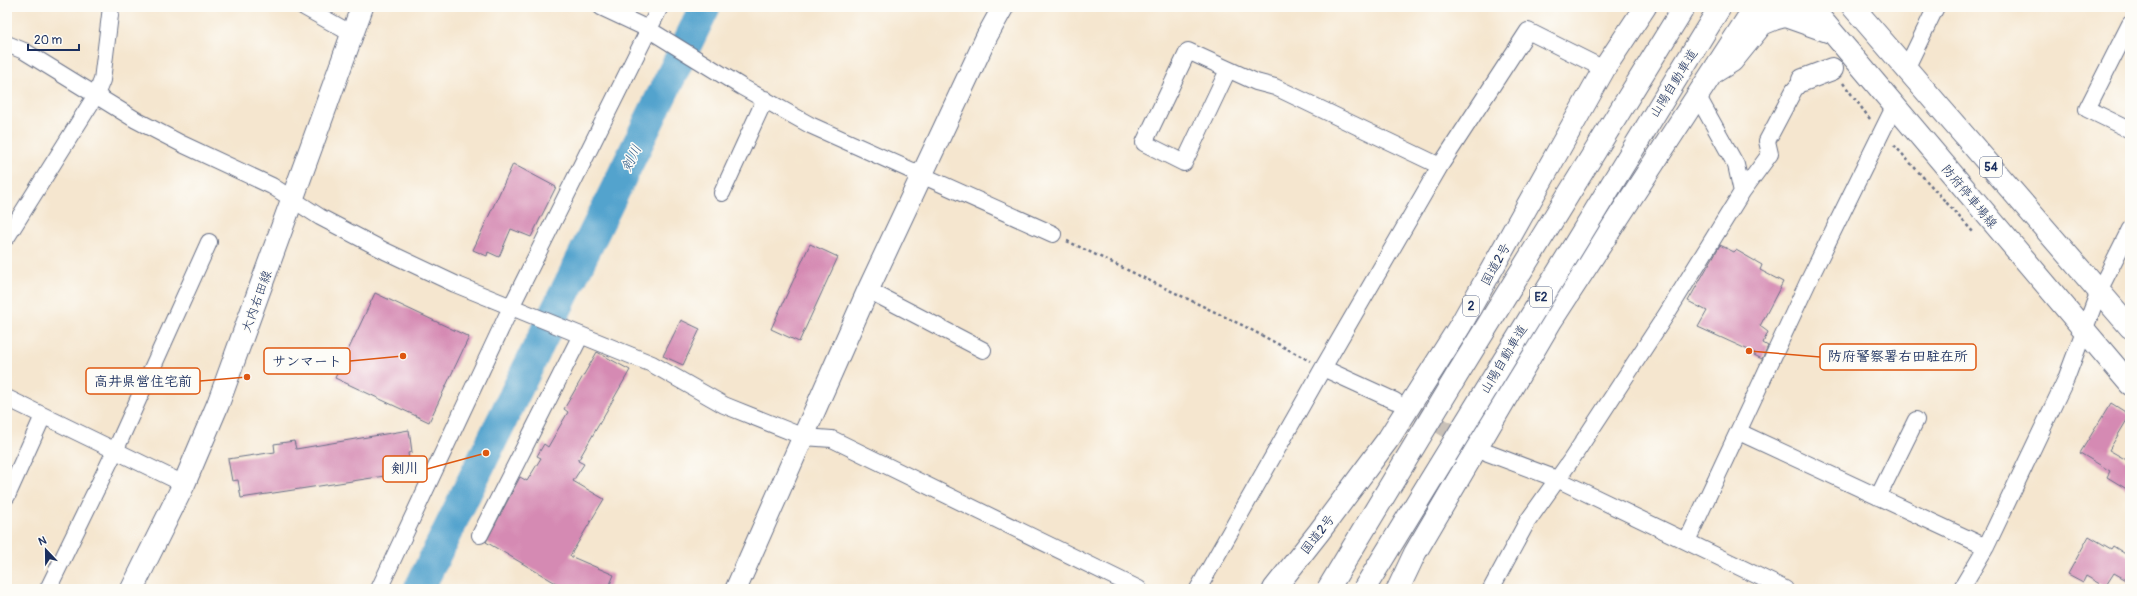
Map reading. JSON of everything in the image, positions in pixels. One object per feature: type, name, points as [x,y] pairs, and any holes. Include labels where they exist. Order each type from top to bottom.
[{"type":"main road","name":"大内右田線","points":[[132,589],[184,484],[218,404],[362,7]]},
{"type":"main road","name":"国道2号","points":[[1274,589],[1319,532],[1389,438],[1460,326],[1604,69],[1645,7]]},
{"type":"main road","name":"E2","points":[[1328,589],[1457,375],[1684,7]]},
{"type":"main road","name":"山陽自動車道","points":[[1364,589],[1720,7]]},
{"type":"main road","points":[[1398,589],[1415,553],[1551,321],[1755,7]]},
{"type":"main road","name":"防府停車場線","points":[[1811,7],[1894,107],[2130,384]]},
{"type":"main road","name":"54","points":[[1853,7],[2130,327]]},
{"type":"main road","points":[[1710,75],[1732,61],[1762,24],[1774,19],[1785,16],[1834,34]]},
{"type":"main road","points":[[1803,80],[1832,69]]},
{"type":"street","points":[[7,237],[96,96],[102,80],[111,7]]},
{"type":"street","points":[[304,7],[352,34]]},
{"type":"street","points":[[600,7],[648,29],[742,87],[810,125],[1053,234]]},
{"type":"street","points":[[379,589],[648,29],[660,7]]},
{"type":"street","points":[[736,589],[868,290],[987,36],[1003,7]]},
{"type":"street","points":[[1906,69],[1936,7]]},
{"type":"street","points":[[2130,24],[2087,108],[2130,130]]},
{"type":"street","points":[[1198,589],[1323,368],[1440,166],[1528,31],[1604,69]]},
{"type":"street","points":[[7,44],[24,51],[136,120],[272,186],[320,217],[385,251],[455,284],[652,364],[724,405],[804,437],[832,439],[1139,589]]},
{"type":"street","points":[[1228,70],[1184,163],[1144,143],[1188,51],[1256,82],[1275,87],[1440,166]]},
{"type":"street","points":[[1832,69],[1848,52]]},
{"type":"street","points":[[1491,589],[1527,522],[1666,315],[1742,192],[1770,154],[1767,141],[1794,90],[1803,80]]},
{"type":"street","points":[[1697,95],[1736,165],[1742,192]]},
{"type":"street","points":[[722,193],[765,99]]},
{"type":"street","points":[[1687,541],[1808,282],[1894,107]]},
{"type":"street","points":[[1961,589],[1986,548],[2066,379],[2099,291],[2130,228]]},
{"type":"street","points":[[48,589],[115,451],[209,242]]},
{"type":"street","points":[[868,290],[982,350]]},
{"type":"street","points":[[480,535],[576,333]]},
{"type":"street","points":[[1323,368],[1396,401]]},
{"type":"street","points":[[7,398],[184,484]]},
{"type":"street","points":[[7,496],[43,416]]},
{"type":"street","points":[[1878,497],[1916,420]]},
{"type":"street","points":[[1739,432],[1986,548]]},
{"type":"street","points":[[1488,453],[1557,479],[1785,589]]},
{"type":"path","points":[[1053,234],[1244,326],[1323,368]]},
{"type":"building","points":[[513,164],[556,187],[531,237],[511,229],[499,257],[488,252],[487,256],[473,250]]},
{"type":"building","points":[[810,244],[838,257],[799,342],[771,329]]},
{"type":"building","points":[[1720,245],[1734,252],[1736,250],[1762,265],[1760,270],[1783,282],[1760,326],[1768,332],[1763,343],[1768,346],[1762,359],[1754,355],[1755,353],[1698,327],[1707,311],[1688,301]]},
{"type":"building","points":[[375,293],[469,337],[429,422],[335,378]]},
{"type":"building","points":[[681,320],[700,329],[683,365],[663,356]]},
{"type":"building","points":[[597,352],[630,370],[578,461],[584,464],[573,481],[604,499],[570,556],[614,575],[608,589],[566,589],[486,542],[520,477],[527,481],[541,458],[537,456],[544,444],[548,447],[568,412],[564,409]]},
{"type":"building","points":[[2111,403],[2130,415],[2109,450],[2130,462],[2130,491],[2107,477],[2110,471],[2080,453]]},
{"type":"building","points":[[409,430],[412,452],[408,453],[411,472],[241,498],[238,480],[232,481],[228,459],[275,452],[274,444],[294,441],[296,449]]},
{"type":"building","points":[[2089,536],[2111,549],[2113,546],[2130,557],[2130,582],[2114,573],[2105,587],[2086,576],[2083,582],[2068,574]]},
{"type":"waterway","name":"剣川","points":[[419,589],[705,7]]},
{"type":"tunnel","points":[[1398,402],[1467,441]]},
{"type":"place","name":"防府警察署右田駐在所","points":[[1749,351]]},
{"type":"place","name":"サンマート","points":[[403,356]]},
{"type":"place","name":"高井県営住宅前","points":[[247,377]]},
{"type":"place","name":"剣川","points":[[486,453]]}]
